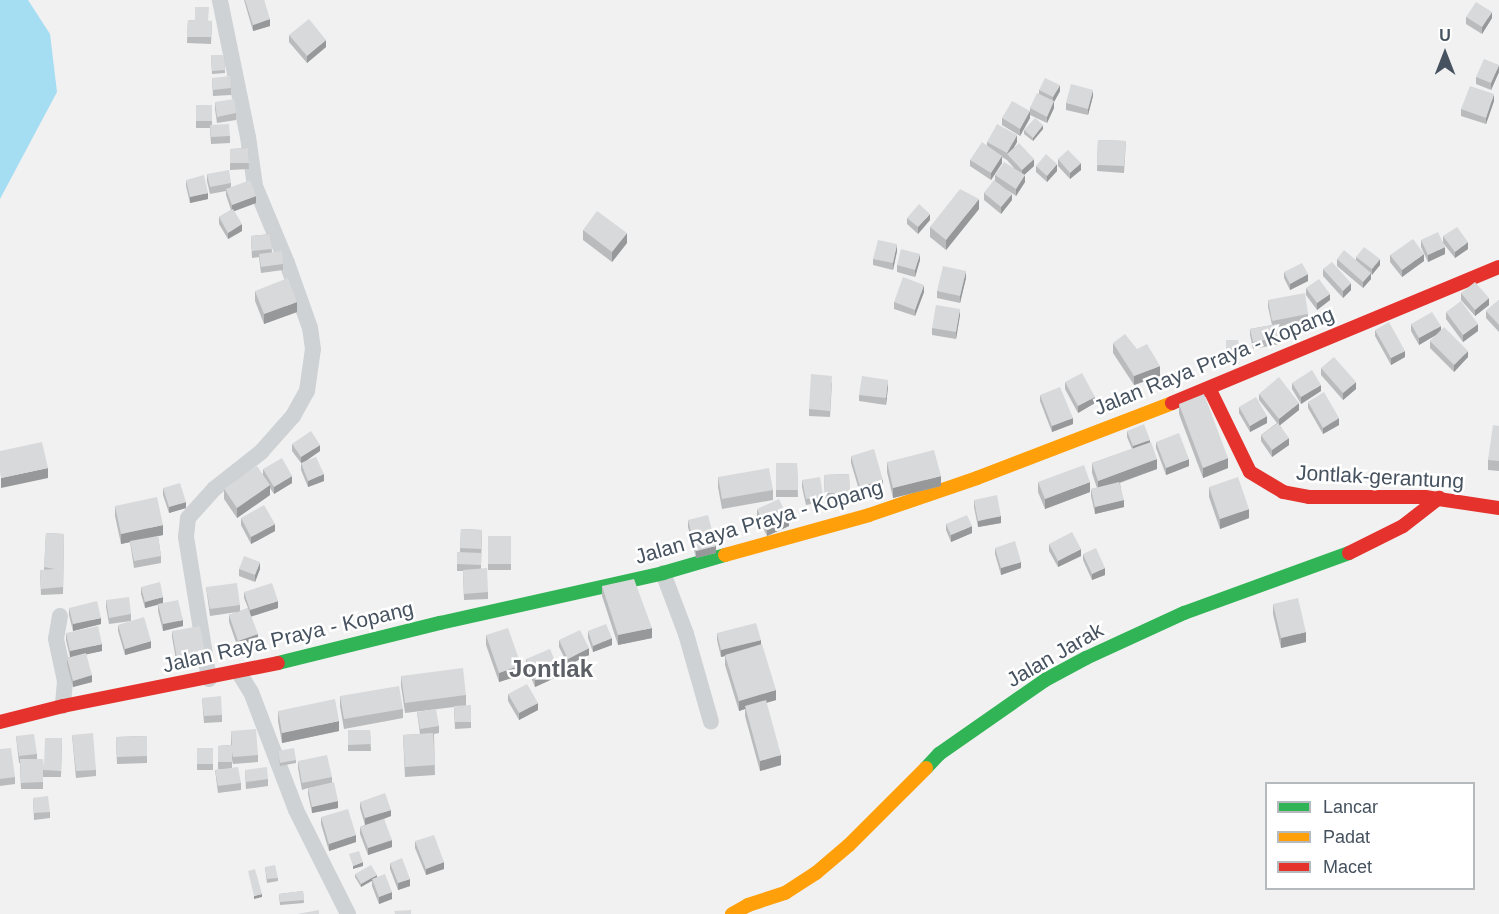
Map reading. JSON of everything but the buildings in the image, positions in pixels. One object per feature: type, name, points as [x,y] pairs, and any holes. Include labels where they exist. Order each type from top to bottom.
[{"type":"main road","name":"Jalan Raya Praya - Kopang","points":[[0,722],[63,706],[239,673],[440,623],[663,573],[869,515],[977,477],[1209,388],[1499,267]]},
{"type":"main road","name":"Jontlak-gerantung","points":[[1209,388],[1250,472],[1283,492],[1309,497],[1439,498],[1499,508]]},
{"type":"main road","name":"Jalan Jarak","points":[[732,914],[748,904],[785,893],[816,873],[849,845],[939,754],[1045,680],[1086,658],[1184,613],[1287,578],[1353,551],[1403,526],[1439,498]]},
{"type":"street","points":[[209,679],[186,537],[188,518],[214,489],[261,452],[293,416],[306,390],[313,349],[310,328],[288,262],[255,186],[248,137],[220,0]]},
{"type":"street","points":[[663,573],[686,634],[711,722]]},
{"type":"street","points":[[60,616],[56,639],[65,681],[63,706]]},
{"type":"street","points":[[239,673],[251,692],[296,810],[348,914]]},
{"type":"water","points":[[0,0],[28,0],[50,34],[57,92],[0,199]]},
{"type":"traffic: fast","points":[[926,768],[939,754],[1045,680],[1086,658],[1184,613],[1349,553]]},
{"type":"traffic: fast","points":[[278,663],[440,623],[663,573],[725,555]]},
{"type":"traffic: slow","points":[[725,555],[869,515],[977,478],[1172,403]]},
{"type":"traffic: slow","points":[[732,914],[748,905],[785,893],[816,873],[849,845],[926,768]]},
{"type":"traffic: jam","points":[[1172,403],[1499,267]]},
{"type":"traffic: jam","points":[[1209,388],[1250,472],[1283,492],[1309,497],[1425,497],[1499,508]]},
{"type":"traffic: jam","points":[[1349,553],[1403,526],[1439,498]]},
{"type":"traffic: jam","points":[[0,722],[63,706],[278,663]]},
{"type":"district","name":"Jontlak","points":[[551,669]]}]
